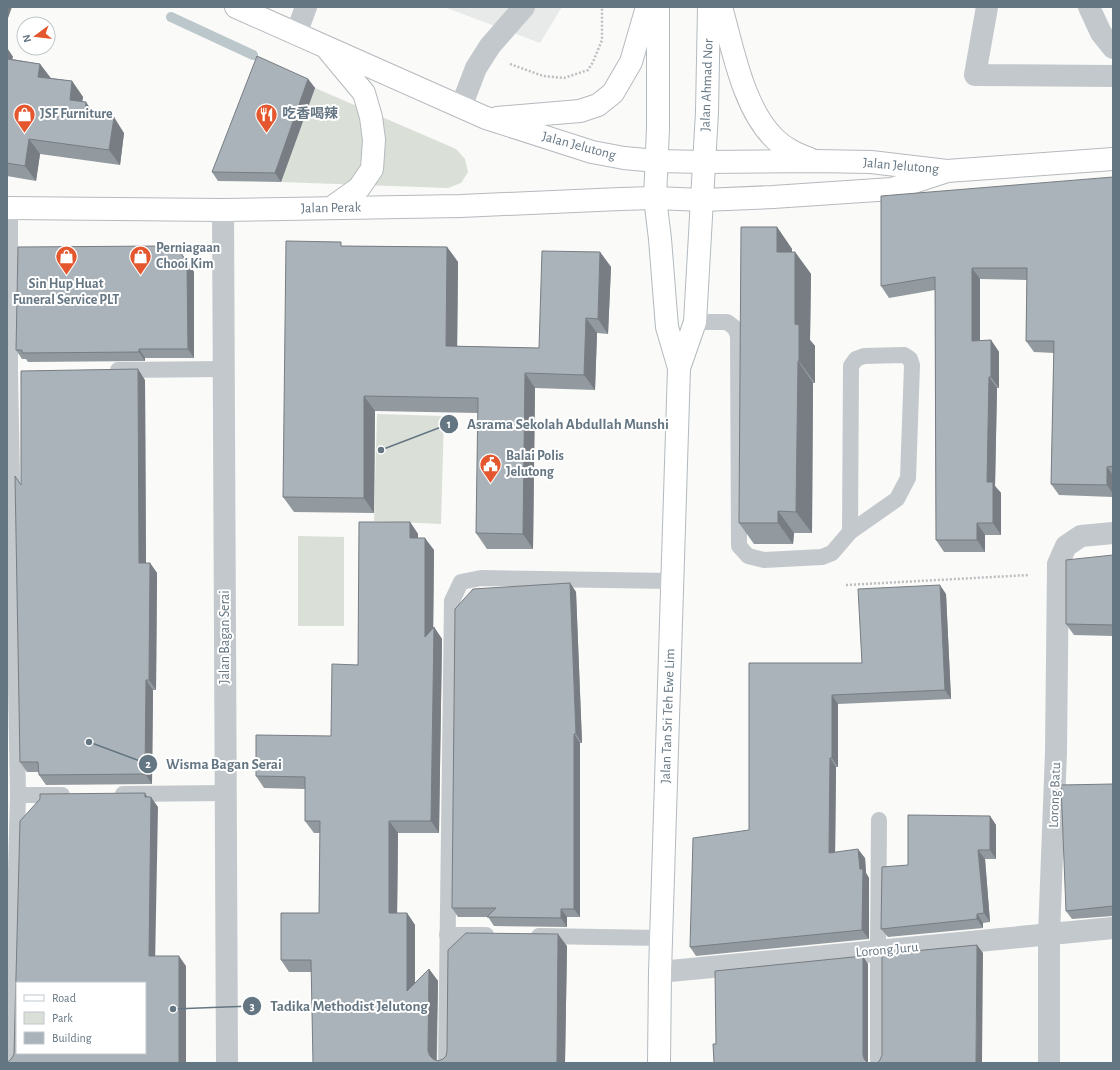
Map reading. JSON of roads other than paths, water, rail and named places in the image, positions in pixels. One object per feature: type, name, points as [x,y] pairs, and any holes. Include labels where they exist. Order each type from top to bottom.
[{"type":"main road","name":"Jalan Jelutong","points":[[236,7],[486,118],[592,152],[624,158],[657,161],[704,162],[870,162],[947,171],[1113,159]]},
{"type":"main road","points":[[486,118],[580,111],[598,105],[613,93],[631,62],[647,7]]},
{"type":"main road","points":[[657,161],[658,7]]},
{"type":"main road","name":"Jalan Ahmad Nor","points":[[703,200],[708,112],[709,7]]},
{"type":"main road","points":[[721,7],[741,78],[750,102],[760,120],[775,139],[789,150],[815,161]]},
{"type":"main road","points":[[326,47],[364,93],[371,117],[374,140],[372,169],[359,188],[332,208]]},
{"type":"main road","name":"Jalan Tan Sri Teh Ewe Lim","points":[[657,161],[655,198],[667,327],[679,368]]},
{"type":"main road","name":"Jalan Jelutong","points":[[655,198],[703,200],[892,189],[947,171]]},
{"type":"main road","name":"Jalan Perak","points":[[9,208],[223,210],[461,206],[655,198]]},
{"type":"main road","name":"Jalan Tan Sri Teh Ewe Lim","points":[[659,1063],[660,972],[679,368],[695,322],[703,200]]},
{"type":"street","points":[[296,34],[306,7]]},
{"type":"street","points":[[461,107],[476,68],[490,46],[524,7]]},
{"type":"street","points":[[986,7],[975,75],[1113,76]]},
{"type":"street","points":[[1089,7],[1101,33],[1113,48]]},
{"type":"street","name":"Jalan Bagan Serai","points":[[223,210],[227,1063]]},
{"type":"street","name":"Lorong Batu","points":[[1049,1063],[1049,935],[1056,752],[1058,564],[1066,546],[1081,536],[1113,533]]},
{"type":"street","name":"Lorong Juru","points":[[660,972],[1113,928]]},
{"type":"lane","points":[[9,208],[12,696],[18,795],[11,1063]]},
{"type":"lane","points":[[695,322],[727,322],[735,328],[738,336],[739,546],[748,556],[764,560],[822,557],[832,553],[850,532],[896,499],[908,478],[912,366],[910,360],[904,355],[864,356],[856,359],[851,366],[850,532]]},
{"type":"lane","points":[[105,370],[224,369]]},
{"type":"lane","points":[[10,372],[26,372]]},
{"type":"lane","points":[[446,1063],[452,601],[461,582],[481,578],[672,581]]},
{"type":"lane","points":[[110,794],[226,793]]},
{"type":"lane","points":[[18,795],[79,794]]},
{"type":"lane","points":[[878,1063],[880,820]]},
{"type":"lane","points":[[447,935],[503,936]]},
{"type":"lane","points":[[527,936],[661,938]]},
{"type":"waterway","points":[[171,17],[253,55]]},
{"type":"place","name":"JSF Furniture","points":[[25,134]]},
{"type":"place","name":"吃香喝辣","points":[[267,134]]},
{"type":"place","name":"Sin Hup Huat Funeral Service PLT","points":[[66,276]]},
{"type":"place","name":"Perniagaan Chooi Kim","points":[[140,276]]},
{"type":"place","name":"Asrama Sekolah Abdullah Munshi","points":[[381,450]]},
{"type":"place","name":"Balai Polis Jelutong","points":[[490,484]]},
{"type":"place","name":"Wisma Bagan Serai","points":[[89,742]]},
{"type":"place","name":"Tadika Methodist Jelutong","points":[[173,1009]]}]
